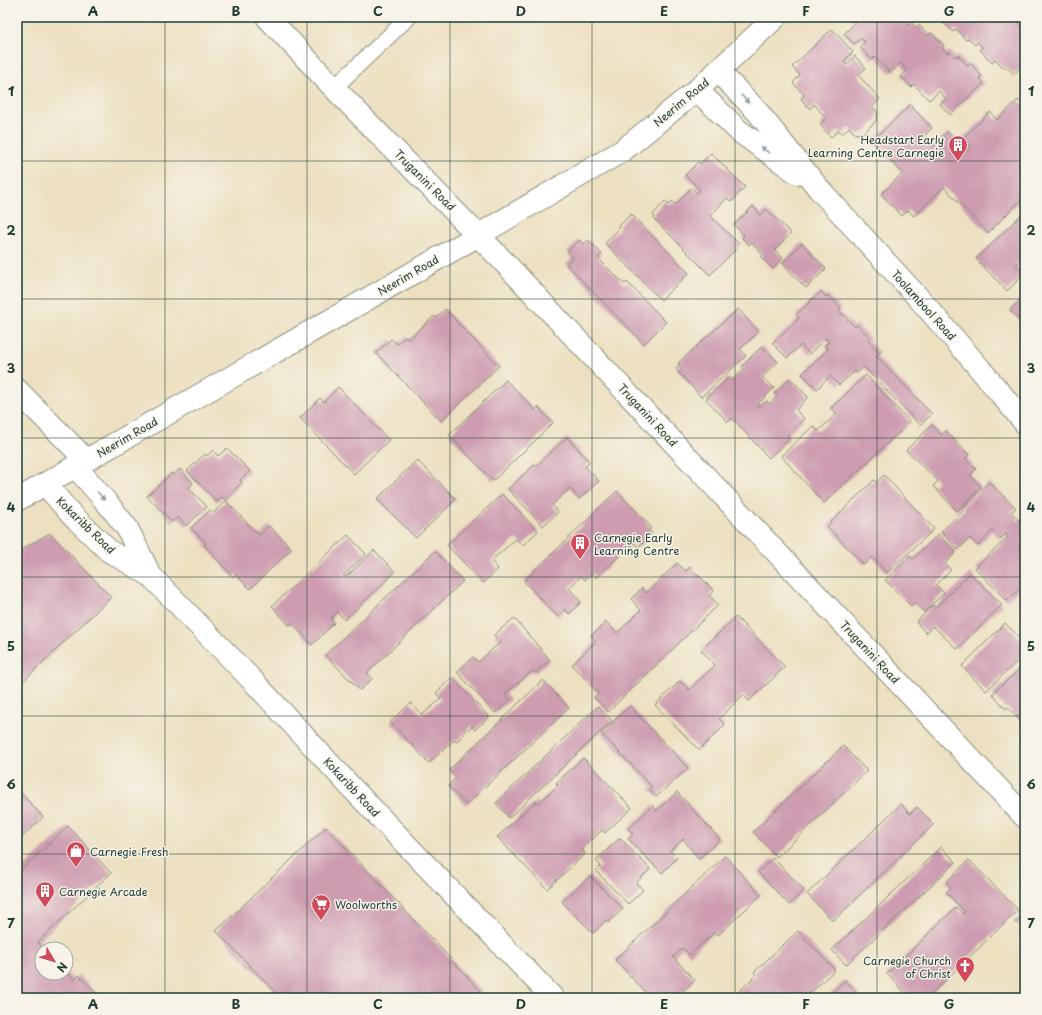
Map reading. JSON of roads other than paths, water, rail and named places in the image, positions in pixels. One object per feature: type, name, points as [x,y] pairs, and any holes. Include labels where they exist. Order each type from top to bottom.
[{"type":"street","name":"Truganini Road","points":[[267,17],[334,88],[478,235],[1025,817]]},
{"type":"street","name":"Neerim Road","points":[[17,500],[622,151],[697,90],[776,17]]},
{"type":"street","name":"Toolambool Road","points":[[718,71],[757,111],[819,189],[929,310],[1025,423]]},
{"type":"street","name":"Toolambool Road","points":[[697,90],[739,131],[819,189]]},
{"type":"street","name":"Kokaribb Road","points":[[17,390],[81,463],[108,504],[127,528],[150,574],[553,998]]},
{"type":"street","name":"Kokaribb Road","points":[[45,484],[70,514],[109,551],[150,574]]},
{"type":"lane","points":[[334,88],[409,17]]},
{"type":"place","name":"Headstart Early Learning Centre Carnegie","points":[[958,162]]},
{"type":"place","name":"Carnegie Early Learning Centre","points":[[580,560]]},
{"type":"place","name":"Carnegie Fresh","points":[[76,868]]},
{"type":"place","name":"Carnegie Arcade","points":[[45,908]]},
{"type":"place","name":"Woolworths","points":[[321,921]]},
{"type":"place","name":"Carnegie Church of Christ","points":[[965,983]]}]
